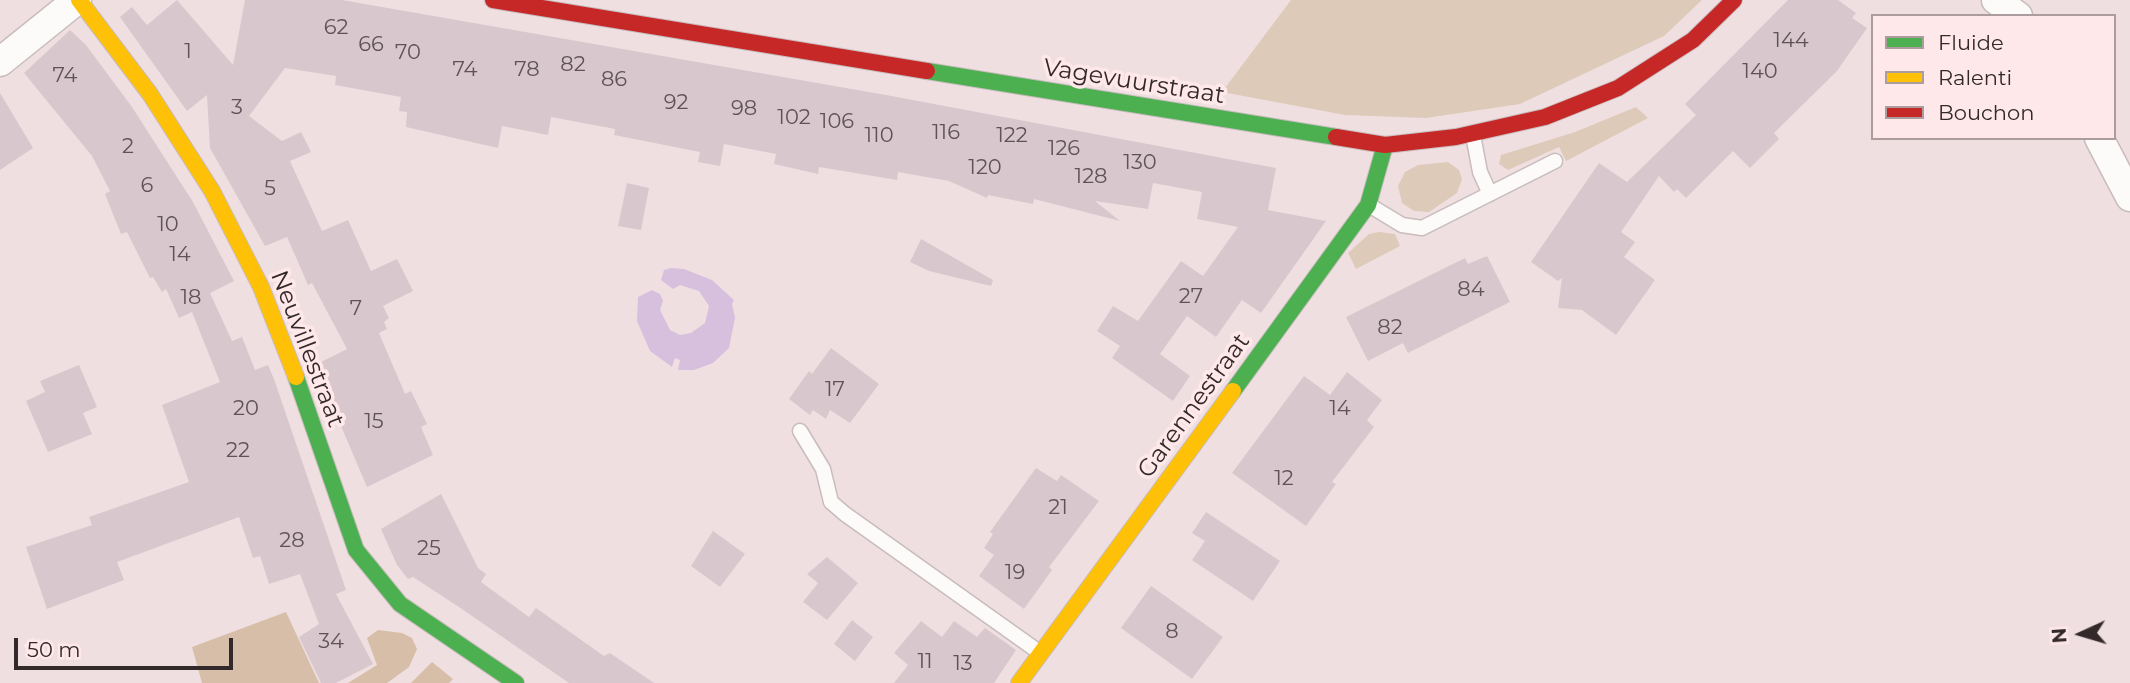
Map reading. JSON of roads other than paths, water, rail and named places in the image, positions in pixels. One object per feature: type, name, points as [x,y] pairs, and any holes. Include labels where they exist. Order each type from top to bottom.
[{"type":"street","points":[[0,62],[78,0]]},
{"type":"street","name":"Neuvillestraat","points":[[78,0],[150,94],[219,203],[261,287],[307,405],[356,550],[400,604],[516,683]]},
{"type":"street","name":"Vagevuurstraat","points":[[493,0],[1385,145],[1472,133],[1545,117],[1618,88],[1693,40],[1734,0]]},
{"type":"street","points":[[1996,0],[2015,14]]},
{"type":"street","points":[[2100,140],[2130,197]]},
{"type":"street","name":"Garennestraat","points":[[1019,683],[1368,205],[1385,145]]},
{"type":"lane","points":[[1472,133],[1480,172],[1490,194]]},
{"type":"lane","points":[[1368,205],[1402,225],[1422,228],[1555,161]]},
{"type":"lane","points":[[800,431],[823,469],[831,502],[1041,653]]}]
